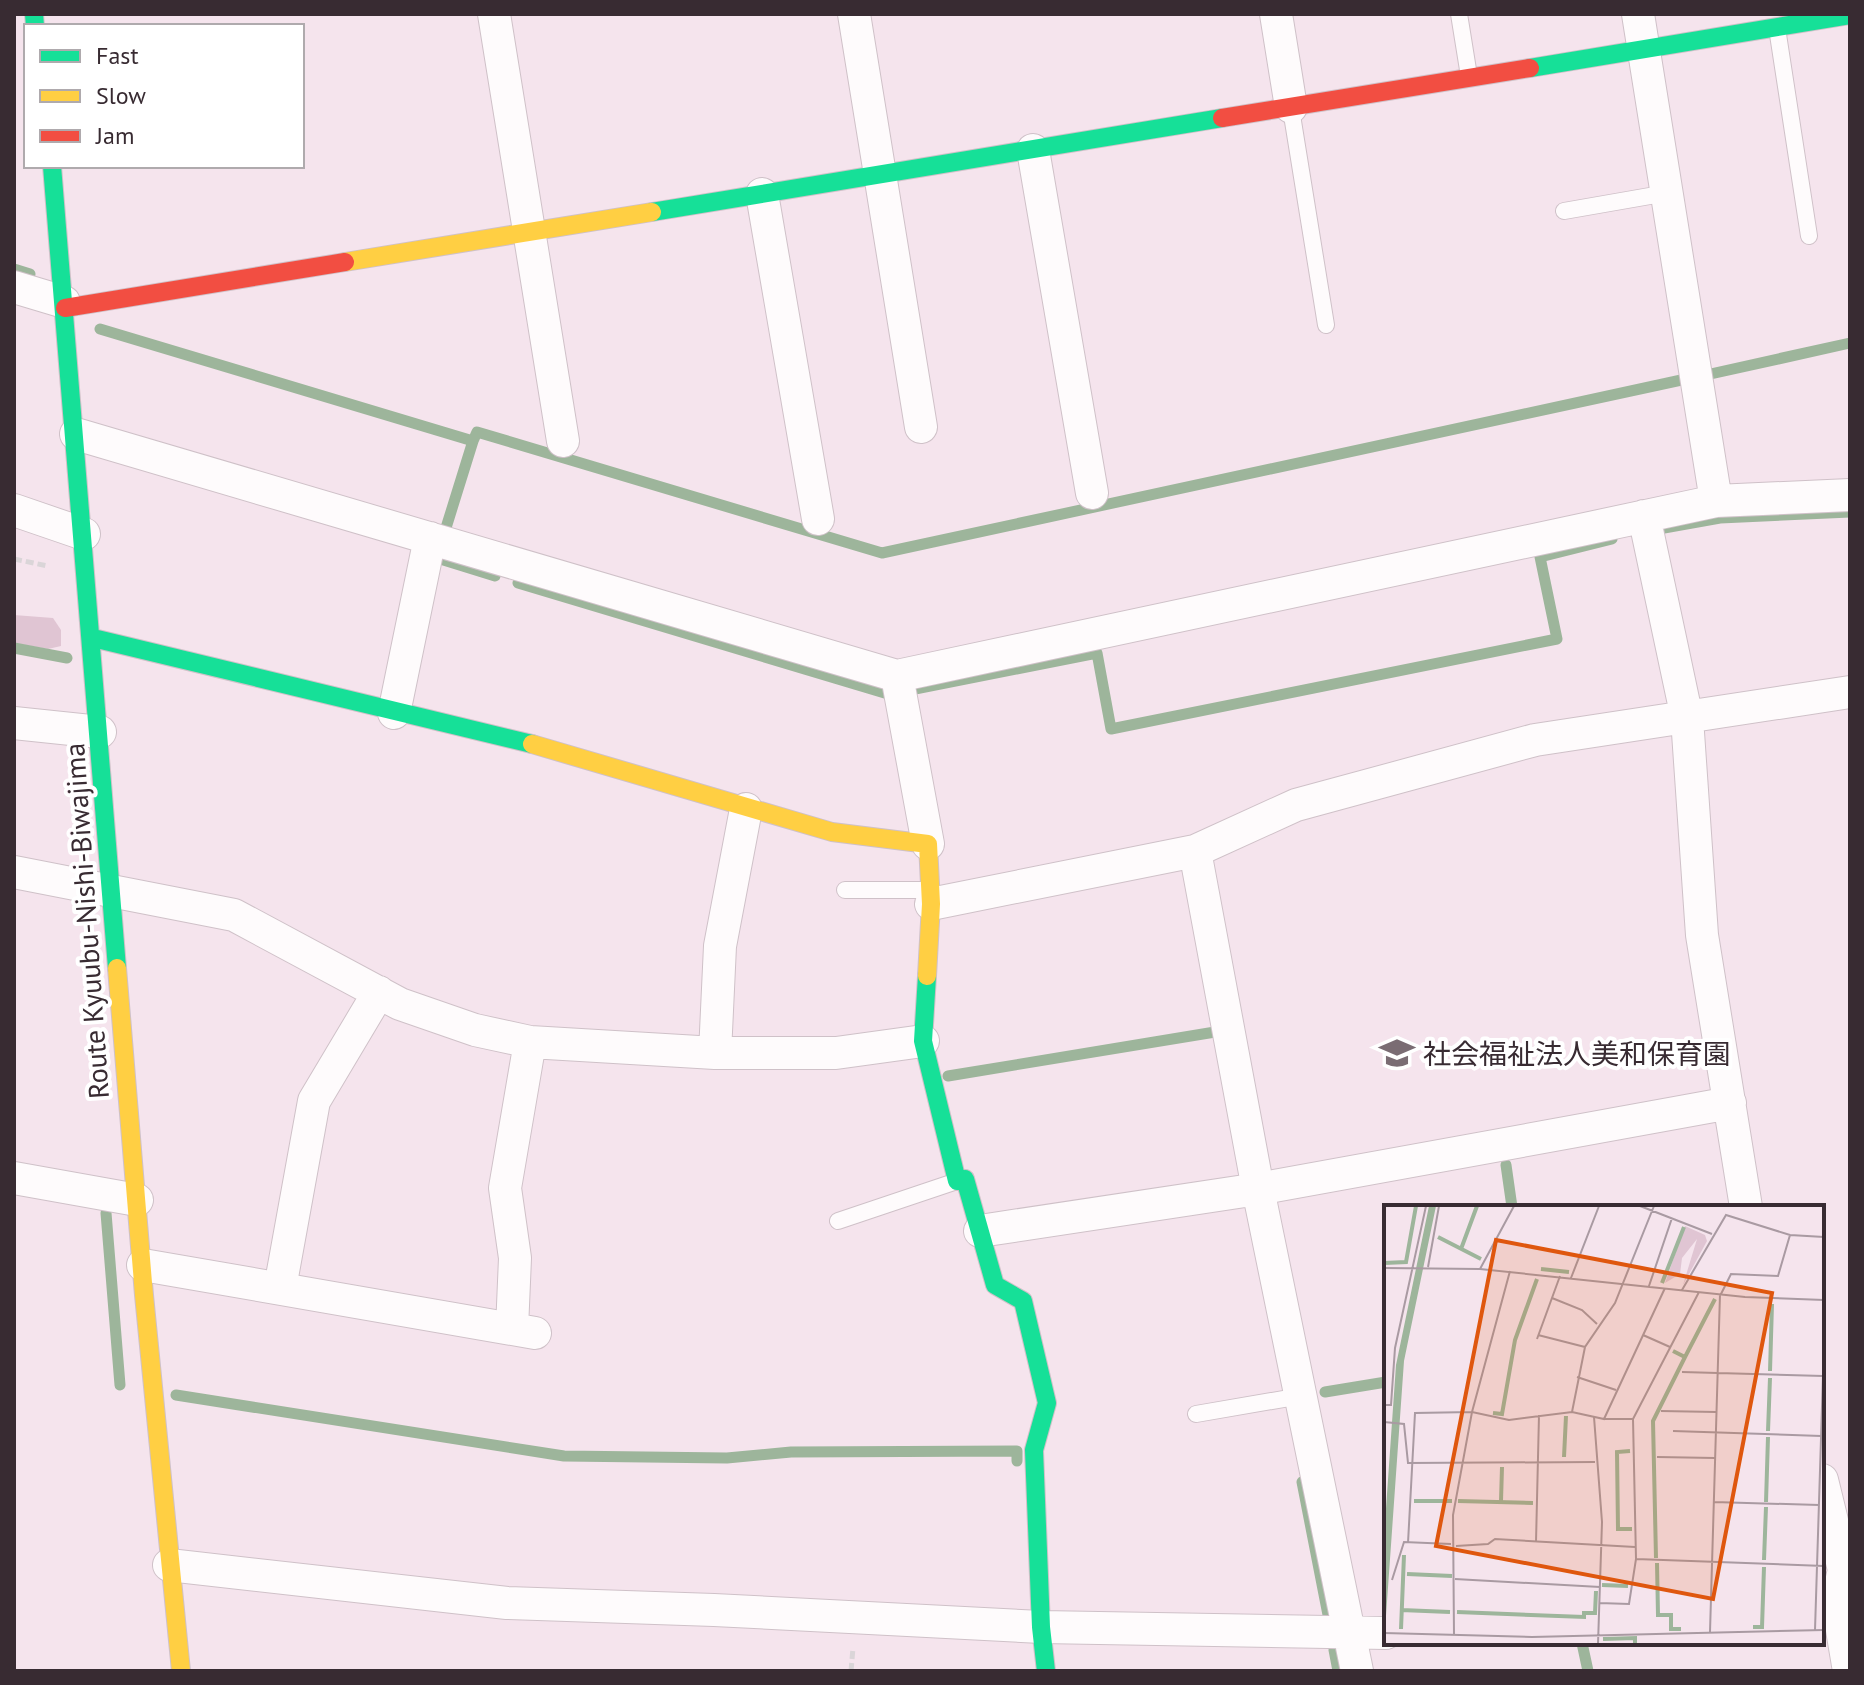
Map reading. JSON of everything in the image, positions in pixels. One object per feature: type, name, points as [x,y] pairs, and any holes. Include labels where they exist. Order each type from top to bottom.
[{"type":"street","points":[[494,14],[563,441]]},
{"type":"street","points":[[854,14],[921,427]]},
{"type":"street","points":[[1276,14],[1291,107]]},
{"type":"street","points":[[1638,14],[1716,501]]},
{"type":"street","points":[[14,287],[64,305],[529,232],[1850,15]]},
{"type":"street","points":[[1033,150],[1092,493]]},
{"type":"street","name":"Route Kyuubu-Nishi-Biwajima","points":[[52,168],[137,1200],[181,1671]]},
{"type":"street","points":[[762,194],[818,519]]},
{"type":"street","points":[[76,434],[897,676],[1716,501],[1850,495]]},
{"type":"street","points":[[14,510],[84,534]]},
{"type":"street","points":[[1644,516],[1687,718],[1702,935],[1746,1205]]},
{"type":"street","points":[[394,713],[430,538]]},
{"type":"street","points":[[93,638],[537,745],[832,832],[928,844]]},
{"type":"street","points":[[897,676],[928,844],[930,897],[923,1041],[957,1181],[965,1179],[995,1285],[1023,1301],[1047,1403],[1034,1450],[1041,1627],[1046,1671]]},
{"type":"street","points":[[930,897],[1195,851],[1296,805],[1535,740],[1850,692]]},
{"type":"street","points":[[14,723],[100,732]]},
{"type":"street","points":[[715,1053],[720,946],[746,809]]},
{"type":"street","points":[[1195,851],[1258,1189],[1357,1671]]},
{"type":"street","points":[[14,872],[234,915],[400,1004],[475,1030],[530,1042],[715,1053],[836,1053],[923,1041]]},
{"type":"street","points":[[280,1288],[314,1101],[379,992]]},
{"type":"street","points":[[143,1265],[524,1331],[505,1188],[530,1042]]},
{"type":"street","points":[[980,1231],[1258,1189],[1730,1103]]},
{"type":"street","points":[[14,1178],[137,1200]]},
{"type":"street","points":[[1824,1493],[1849,1671]]},
{"type":"street","points":[[169,1565],[507,1603],[1041,1627],[1384,1633]]},
{"type":"lane","points":[[1459,14],[1469,78]]},
{"type":"lane","points":[[1777,27],[1809,236]]},
{"type":"lane","points":[[1291,107],[1326,325]]},
{"type":"lane","points":[[1564,211],[1667,193]]},
{"type":"lane","points":[[845,890],[930,897]]},
{"type":"lane","points":[[838,1221],[957,1181]]},
{"type":"lane","points":[[1196,1414],[1301,1396]]},
{"type":"shaded area","points":[[14,615],[53,618],[61,630],[61,646],[48,649],[14,643]]},
{"type":"waterway","points":[[14,269],[30,274]]},
{"type":"waterway","points":[[100,329],[473,441],[445,531]]},
{"type":"waterway","points":[[1706,375],[1850,343]]},
{"type":"waterway","points":[[473,441],[477,432],[882,553],[1686,379]]},
{"type":"waterway","points":[[1664,528],[1720,518],[1850,512]]},
{"type":"waterway","points":[[915,689],[1097,653],[1111,729],[1557,639],[1540,557],[1612,539]]},
{"type":"waterway","points":[[437,558],[495,576]]},
{"type":"waterway","points":[[518,583],[888,694]]},
{"type":"waterway","points":[[14,648],[67,658]]},
{"type":"waterway","points":[[948,1076],[1215,1032]]},
{"type":"waterway","points":[[1506,1165],[1512,1205]]},
{"type":"waterway","points":[[106,1213],[120,1385]]},
{"type":"waterway","points":[[1325,1392],[1384,1382]]},
{"type":"waterway","points":[[176,1395],[564,1456],[727,1458],[791,1452],[1017,1451],[1017,1461]]},
{"type":"waterway","points":[[1302,1482],[1329,1620]]},
{"type":"waterway","points":[[1582,1645],[1588,1671]]},
{"type":"waterway","points":[[1334,1650],[1338,1671]]},
{"type":"traffic: fast","points":[[34,14],[35,24]]},
{"type":"traffic: fast","points":[[1530,68],[1850,15]]},
{"type":"traffic: fast","points":[[652,212],[1222,118]]},
{"type":"traffic: fast","points":[[52,168],[117,968]]},
{"type":"traffic: fast","points":[[93,638],[532,744]]},
{"type":"traffic: fast","points":[[927,976],[923,1041],[957,1181],[965,1179],[995,1285],[1023,1301],[1047,1403],[1034,1450],[1041,1627],[1046,1671]]},
{"type":"traffic: slow","points":[[345,262],[652,212]]},
{"type":"traffic: slow","points":[[532,744],[832,832],[928,844],[931,904],[927,976]]},
{"type":"traffic: slow","points":[[117,968],[144,1295],[181,1671]]},
{"type":"traffic: jam","points":[[1222,118],[1530,68]]},
{"type":"traffic: jam","points":[[65,308],[345,262]]},
{"type":"place","name":"社会福祉法人美和保育園","points":[[1397,1053]]}]
